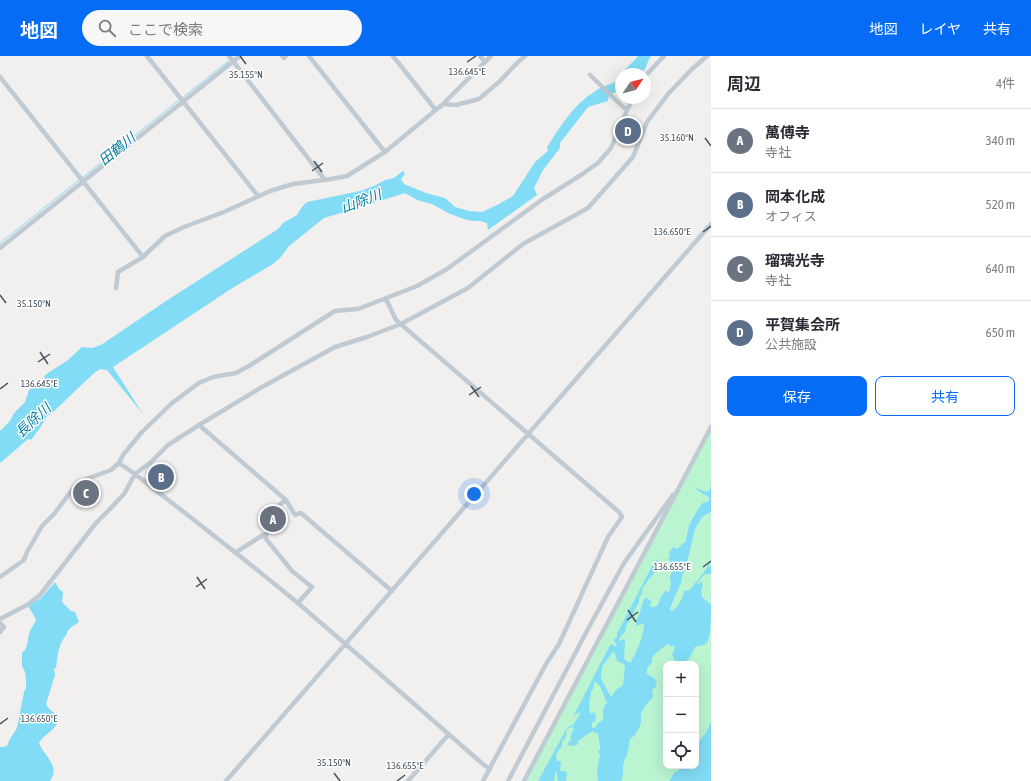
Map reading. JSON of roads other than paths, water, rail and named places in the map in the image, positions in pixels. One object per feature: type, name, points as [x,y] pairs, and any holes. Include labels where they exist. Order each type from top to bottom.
[{"type":"street","points":[[147,56],[258,196]]},
{"type":"street","points":[[0,248],[82,179],[231,59],[240,56]]},
{"type":"street","points":[[282,56],[284,58],[286,56]]},
{"type":"street","points":[[309,56],[385,152]]},
{"type":"street","points":[[393,56],[435,110]]},
{"type":"street","points":[[480,56],[485,62]]},
{"type":"street","points":[[116,288],[118,272],[143,257],[165,236],[270,191],[293,184],[348,176],[385,152],[443,104],[491,56]]},
{"type":"street","points":[[443,104],[456,106],[478,99],[499,82],[519,61],[526,56]]},
{"type":"street","points":[[651,70],[664,56]]},
{"type":"street","points":[[0,619],[40,596],[96,523],[124,494],[135,474],[151,462],[168,445],[262,387],[335,347],[401,324],[468,288],[523,244],[588,208],[633,157],[647,122],[668,94],[707,56]]},
{"type":"street","points":[[231,59],[325,180]]},
{"type":"street","points":[[590,75],[627,110]]},
{"type":"street","points":[[0,77],[143,257]]},
{"type":"street","points":[[0,577],[24,560],[42,526],[54,514],[78,482],[111,470],[119,463],[123,455],[141,432],[172,403],[200,383],[213,377],[236,373],[249,366],[335,311],[358,309],[386,299],[417,286],[447,269],[543,199],[598,163],[611,148],[630,104]]},
{"type":"street","points":[[226,781],[711,224]]},
{"type":"street","points":[[386,299],[396,320],[619,512],[622,517],[608,537],[559,644],[546,664],[484,781]]},
{"type":"street","points":[[199,425],[286,500],[295,515],[302,513],[392,591]]},
{"type":"street","points":[[524,781],[711,427]]},
{"type":"street","points":[[119,463],[235,552],[346,644],[490,769]]},
{"type":"street","points":[[508,781],[624,563],[681,484]]},
{"type":"street","points":[[265,537],[269,528],[264,518],[265,515],[286,500]]},
{"type":"street","points":[[235,552],[264,536],[265,537]]},
{"type":"street","points":[[265,537],[292,571],[312,587],[298,604]]},
{"type":"street","points":[[0,623],[4,627],[0,632]]},
{"type":"street","points":[[408,781],[449,734]]},
{"type":"water","points":[[638,56],[651,56],[645,68],[627,68]]},
{"type":"water","points":[[615,82],[615,92],[609,95],[608,101],[588,107],[560,143],[560,148],[543,170],[534,188],[537,195],[488,230],[487,223],[464,219],[448,213],[432,204],[417,200],[405,193],[324,218],[289,246],[280,258],[273,264],[234,287],[113,367],[143,414],[107,370],[100,369],[47,416],[31,440],[28,439],[0,463],[0,431],[25,402],[29,390],[44,379],[45,375],[68,360],[82,347],[92,348],[101,345],[278,229],[283,223],[297,215],[307,202],[360,191],[385,180],[394,178],[403,171],[405,174],[401,179],[404,184],[426,193],[445,198],[455,207],[469,211],[482,212],[513,196],[535,162],[548,151],[547,147],[573,110],[586,97],[602,87]]},
{"type":"water","points":[[711,486],[711,512],[702,517],[695,529],[681,583],[670,609],[672,611],[676,607],[681,600],[684,591],[690,590],[710,564],[709,567],[711,567],[711,574],[704,575],[697,583],[699,584],[701,581],[703,585],[701,590],[702,597],[711,605],[710,630],[707,643],[695,647],[690,657],[686,661],[675,661],[672,654],[675,648],[669,644],[652,658],[647,674],[654,678],[657,682],[655,688],[652,690],[653,697],[645,706],[641,714],[640,726],[635,735],[630,739],[627,756],[623,765],[623,775],[621,781],[598,781],[597,769],[600,756],[598,751],[600,750],[600,745],[598,733],[593,731],[578,741],[577,745],[569,746],[568,742],[571,740],[573,727],[567,729],[565,739],[562,741],[562,746],[556,754],[557,761],[560,761],[561,764],[560,770],[567,773],[566,781],[558,781],[556,771],[554,781],[538,781],[567,728],[573,725],[580,714],[579,712],[573,717],[609,647],[612,644],[614,646],[617,645],[614,638],[616,639],[617,634],[657,559],[658,563],[653,575],[642,589],[639,602],[627,624],[625,632],[619,639],[620,641],[625,640],[624,659],[630,663],[633,659],[639,645],[644,625],[643,623],[636,626],[636,620],[644,599],[647,598],[651,601],[650,606],[654,607],[658,604],[665,591],[669,592],[671,584],[670,577],[673,568],[668,559],[670,556],[669,553],[673,547],[678,549],[685,542],[689,525],[700,506],[709,501],[709,497],[693,487],[706,492],[709,491]],"holes":[[[613,652],[615,653],[617,661],[624,664],[625,668],[623,685],[616,690],[611,697],[601,679],[601,676],[602,667]],[[596,682],[600,686],[607,703],[603,709],[603,720],[598,723],[595,728],[593,728],[591,727],[596,716],[594,712],[591,714],[589,709],[590,692],[593,689],[594,683]]]},
{"type":"water","points":[[55,582],[59,589],[63,592],[62,602],[71,611],[75,612],[79,622],[69,629],[60,646],[56,668],[54,669],[55,675],[46,704],[59,718],[58,722],[56,726],[39,743],[53,766],[53,776],[50,781],[0,781],[0,747],[7,746],[17,728],[26,688],[25,672],[22,666],[22,652],[26,648],[30,631],[36,619],[28,606],[41,598]]},
{"type":"water","points":[[711,722],[711,781],[669,781],[674,773],[680,769],[699,769],[699,741],[705,734]]},
{"type":"waterway","name":"田鶴川","points":[[182,98],[230,60]]},
{"type":"waterway","name":"田鶴川","points":[[82,178],[179,100]]},
{"type":"waterway","name":"田鶴川","points":[[0,243],[79,180]]},
{"type":"place","name":"平賀集会所","points":[[628,131]]},
{"type":"place","name":"岡本化成","points":[[161,477]]},
{"type":"place","name":"瑠璃光寺","points":[[86,493]]},
{"type":"place","name":"萬傅寺","points":[[273,519]]},
{"type":"water label","name":"山除川","points":[[361,201]]},
{"type":"water label","name":"長除川","points":[[33,420]]}]
